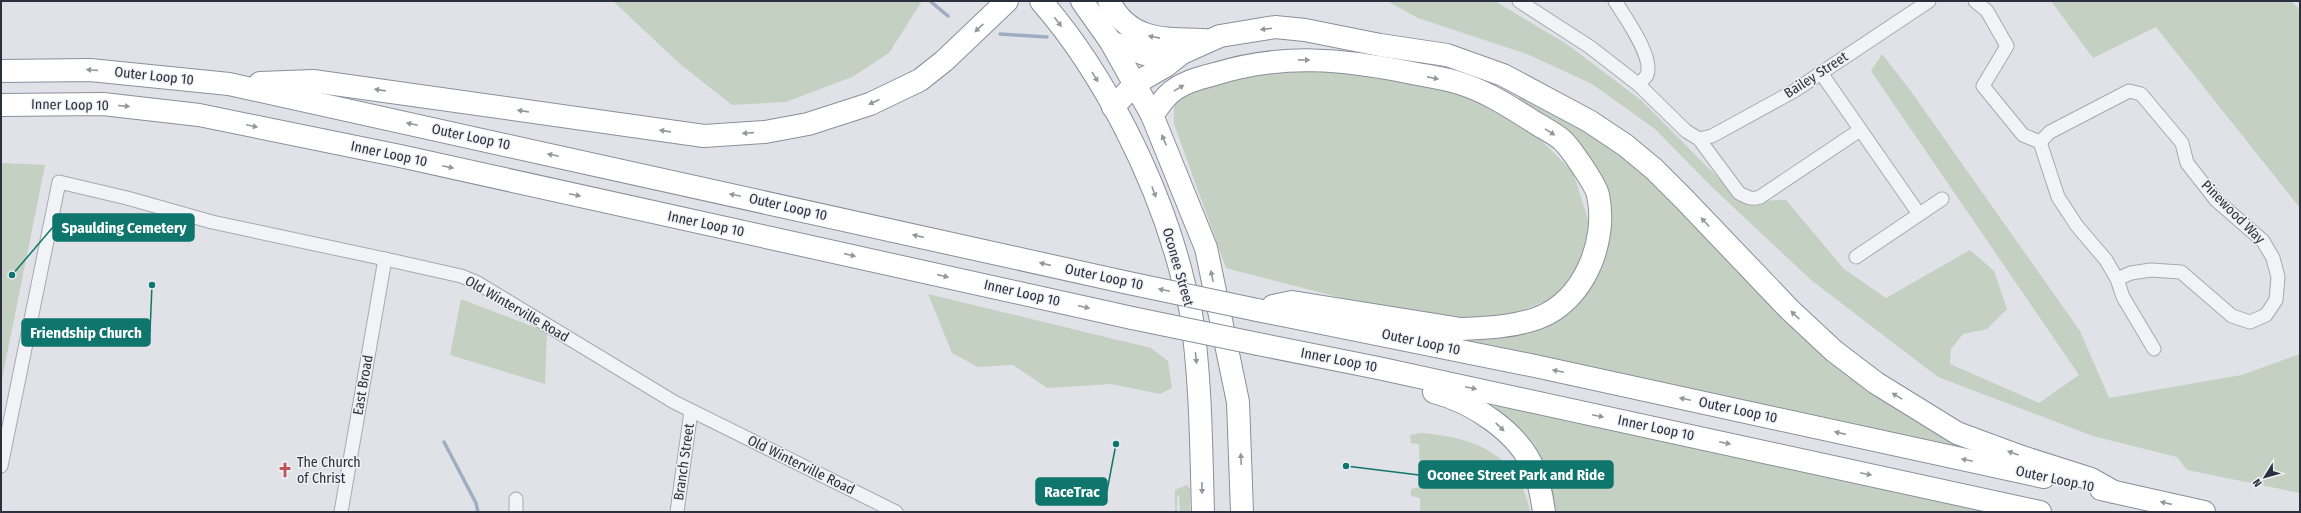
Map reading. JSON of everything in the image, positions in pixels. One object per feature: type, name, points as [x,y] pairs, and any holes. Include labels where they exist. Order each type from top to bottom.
[{"type":"highway","points":[[229,84],[313,81],[704,136],[765,132],[808,124],[870,104],[920,80],[944,61],[1007,1]]},
{"type":"highway","name":"Oconee Street","points":[[1041,1],[1074,44],[1113,107],[1146,170],[1172,237],[1191,312],[1201,414],[1203,512]]},
{"type":"highway","name":"Oconee Street","points":[[1082,1],[1106,34],[1136,83],[1152,115],[1166,146],[1209,259],[1238,402],[1242,512]]},
{"type":"highway","points":[[1095,1],[1106,34],[1144,54],[1182,53]]},
{"type":"highway","points":[[1109,1],[1126,24],[1138,32],[1152,38],[1207,40]]},
{"type":"highway","points":[[1113,107],[1136,83],[1167,65],[1182,53],[1207,40],[1246,31],[1275,28],[1305,30],[1380,45],[1447,55],[1503,75],[1588,121],[1637,155],[1684,199],[1790,310],[1834,351],[1876,383],[1957,433],[2022,457],[2091,479],[2114,492]]},
{"type":"highway","points":[[1152,115],[1168,94],[1190,81],[1261,62],[1285,59],[1327,60],[1384,68],[1459,83],[1500,100],[1562,140],[1598,193],[1601,219],[1598,246],[1584,278],[1562,304],[1538,318],[1485,328],[1461,328],[1292,302],[1257,310]]},
{"type":"highway","name":"Outer Loop 10","points":[[1,70],[90,70],[229,84],[1124,282],[1520,363],[2204,512]]},
{"type":"highway","name":"Inner Loop 10","points":[[1,105],[103,104],[199,115],[400,156],[1132,318],[1378,368],[2040,512]]},
{"type":"highway","points":[[1378,368],[1407,385],[1453,397],[1489,416],[1517,444],[1534,469],[1542,495],[1544,512]]},
{"type":"street","points":[[1519,1],[1590,48],[1639,85],[1686,131],[1699,139],[1739,192],[1753,199],[1760,197],[1860,130]]},
{"type":"street","points":[[1615,1],[1643,49],[1648,70],[1646,76],[1639,85]]},
{"type":"street","name":"Bailey Street","points":[[1699,139],[1712,136],[1794,91],[1929,1]]},
{"type":"street","points":[[1975,1],[1988,6],[2007,46],[1983,86],[2023,135],[2040,142],[2058,197],[2077,226],[2106,260],[2117,279],[2123,297],[2154,349]]},
{"type":"street","points":[[1821,73],[1919,214]]},
{"type":"street","name":"Pinewood Way","points":[[2040,142],[2050,132],[2129,91],[2141,94],[2182,143],[2187,163],[2216,200],[2263,241],[2273,258],[2278,277],[2276,300],[2266,315],[2250,322],[2232,316],[2181,272],[2152,270],[2131,273],[2117,279]]},
{"type":"street","name":"Old Winterville Road","points":[[1,466],[59,182],[127,198],[212,222],[461,276],[476,282],[691,411],[896,512]]},
{"type":"street","points":[[1856,257],[1942,198]]},
{"type":"street","name":"East Broad","points":[[341,512],[385,259]]},
{"type":"street","name":"Branch Street","points":[[677,512],[691,411]]},
{"type":"green space","points":[[613,1],[922,1],[889,53],[852,77],[786,102],[732,105],[680,64]]},
{"type":"green space","points":[[1387,1],[1495,1],[1568,45],[1642,101],[1741,201],[1786,200],[1844,269],[1886,298],[1970,250],[1994,271],[2007,309],[1987,329],[1963,334],[1951,349],[1950,364],[2039,403],[2079,375],[1871,71],[1882,54],[1910,90],[2080,331],[2109,398],[2242,375],[2300,354],[2300,493],[2187,470],[2177,457],[2093,436],[1938,377],[1811,280],[1713,188],[1655,129],[1592,84],[1527,54],[1418,18]]},
{"type":"green space","points":[[2051,1],[2291,1],[2300,10],[2300,208],[2156,27],[2093,58]]},
{"type":"green space","points":[[1351,71],[1468,94],[1531,130],[1573,172],[1591,229],[1577,272],[1551,299],[1508,316],[1464,319],[1342,298],[1226,268],[1174,124],[1174,100],[1228,80],[1271,72]]},
{"type":"green space","points":[[1522,93],[1541,102],[1641,167],[1731,260],[1965,448],[1439,337],[1570,307],[1603,191],[1517,102]]},
{"type":"green space","points":[[1,163],[45,165],[1,384]]},
{"type":"green space","points":[[928,294],[1151,348],[1168,361],[1172,388],[1160,394],[1111,384],[1047,388],[1013,365],[978,367],[952,353]]},
{"type":"green space","points":[[461,299],[547,332],[545,384],[450,355]]},
{"type":"green space","points":[[1494,406],[1533,411],[2003,512],[1549,512],[1492,411]]},
{"type":"green space","points":[[1421,433],[1459,439],[1476,444],[1491,452],[1505,463],[1516,476],[1524,492],[1530,512],[1420,512],[1420,498],[1411,496],[1411,489],[1420,487],[1419,444],[1411,443],[1410,435]]},
{"type":"green space","points":[[1187,485],[1190,489],[1190,512],[1180,512],[1179,495],[1177,497],[1177,512],[1175,512],[1175,490]]},
{"type":"waterway","points":[[930,1],[948,16]]},
{"type":"waterway","points":[[1000,34],[1047,37]]},
{"type":"waterway","points":[[444,442],[476,503],[478,512]]},
{"type":"place","name":"Spaulding Cemetery","points":[[12,275]]},
{"type":"place","name":"Friendship Church","points":[[152,285]]},
{"type":"place","name":"RaceTrac","points":[[1116,444]]},
{"type":"place","name":"Oconee Street Park and Ride","points":[[1346,466]]},
{"type":"place","name":"The Church of Christ","points":[[285,470]]}]
